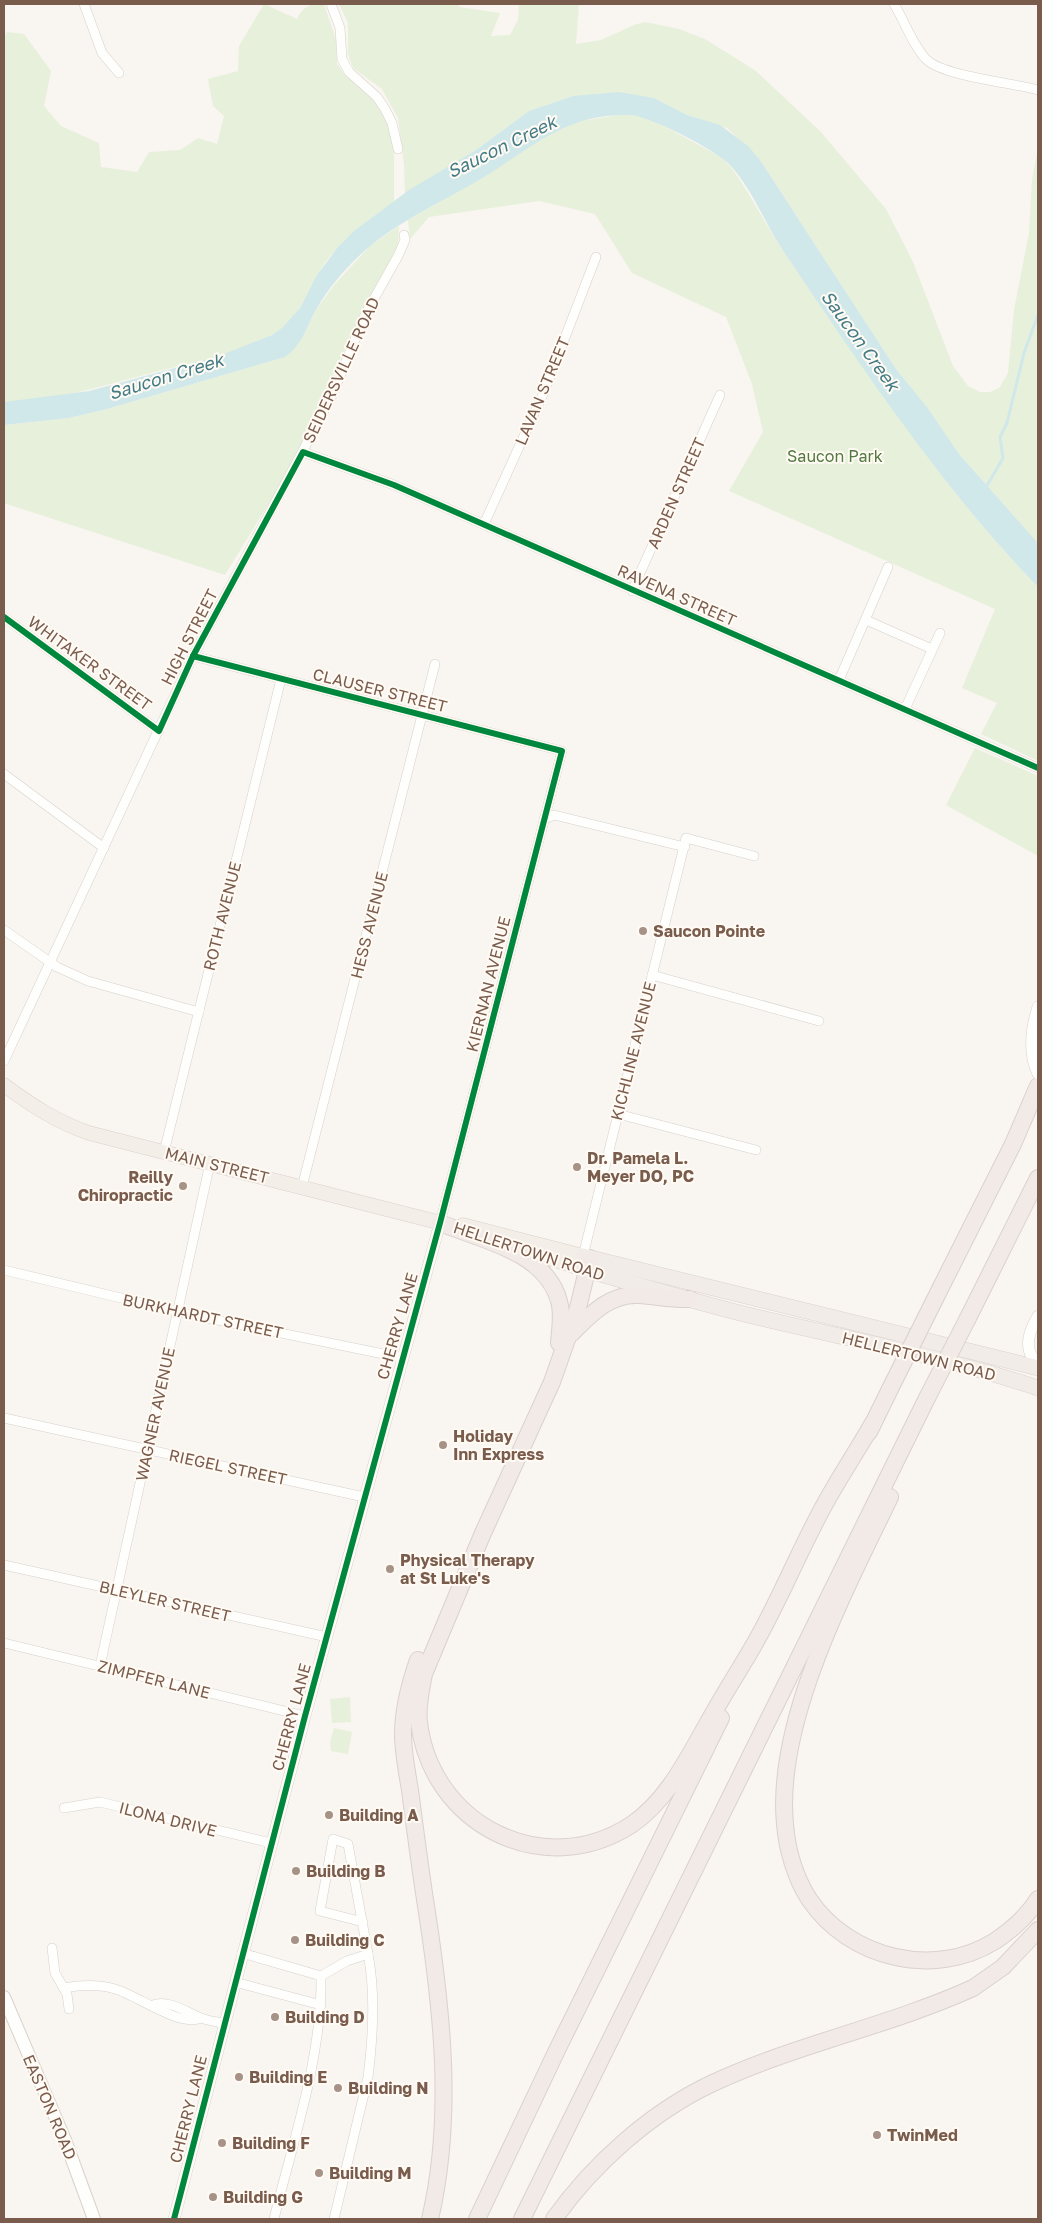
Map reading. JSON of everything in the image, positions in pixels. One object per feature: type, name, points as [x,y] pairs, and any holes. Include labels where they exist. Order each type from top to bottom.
[{"type":"highway","points":[[477,2219],[558,2048],[729,1703],[873,1423],[1013,1144],[1038,1086]]},
{"type":"highway","points":[[1038,1178],[968,1318],[805,1690],[791,1744],[786,1775],[785,1824],[789,1846],[800,1883],[822,1915],[853,1940],[900,1958],[936,1961],[970,1955],[986,1947],[1017,1926],[1038,1899]]},
{"type":"highway","points":[[440,1223],[528,1259],[543,1270],[559,1299],[564,1339]]},
{"type":"highway","name":"HELLERTOWN ROAD","points":[[585,1263],[613,1261],[702,1285],[857,1321],[1038,1368]]},
{"type":"highway","points":[[585,1263],[552,1382],[443,1626],[424,1674],[420,1696],[421,1731],[426,1751],[438,1780],[456,1803],[478,1822],[516,1841],[541,1847],[568,1847],[606,1837],[638,1820],[664,1794],[756,1642],[820,1512],[873,1423]]},
{"type":"highway","name":"HELLERTOWN ROAD","points":[[585,1263],[690,1299],[975,1369],[1038,1388]]},
{"type":"highway","points":[[430,2219],[439,2174],[443,2136],[442,2055],[427,1917],[403,1742],[405,1707],[411,1680],[422,1647],[564,1339],[589,1316],[615,1298],[638,1295],[673,1300],[690,1299]]},
{"type":"highway","points":[[522,2219],[932,1400]]},
{"type":"highway","points":[[554,2219],[587,2178],[623,2144],[642,2128],[695,2093],[747,2069],[972,1988],[1003,1967],[1038,1930]]},
{"type":"main road","name":"MAIN STREET","points":[[4,1086],[61,1124],[89,1133],[440,1223]]},
{"type":"main road","name":"HELLERTOWN ROAD","points":[[440,1223],[585,1263]]},
{"type":"main road","name":"EASTON ROAD","points":[[4,1997],[65,2140],[94,2219]]},
{"type":"street","points":[[84,4],[102,53],[119,73]]},
{"type":"street","points":[[331,4],[340,28],[342,59],[349,72],[377,97],[385,109],[392,123],[398,148]]},
{"type":"street","points":[[894,4],[922,54],[931,64],[955,72],[1038,90]]},
{"type":"street","name":"SEIDERSVILLE ROAD","points":[[231,584],[330,400],[366,313],[398,256],[405,240],[404,235]]},
{"type":"street","name":"LAVAN STREET","points":[[484,524],[544,392],[596,257]]},
{"type":"street","name":"ARDEN STREET","points":[[632,591],[720,394]]},
{"type":"street","name":"RAVENA STREET","points":[[303,452],[394,485],[1038,768]]},
{"type":"street","points":[[839,680],[888,567]]},
{"type":"street","name":"HIGH STREET","points":[[4,1061],[159,731],[192,656],[231,584]]},
{"type":"street","name":"WHITAKER STREET","points":[[4,617],[159,731]]},
{"type":"street","points":[[866,620],[932,649]]},
{"type":"street","points":[[905,708],[940,633]]},
{"type":"street","name":"CLAUSER STREET","points":[[192,656],[562,751]]},
{"type":"street","name":"HESS AVENUE","points":[[302,1187],[435,664]]},
{"type":"street","name":"ROTH AVENUE","points":[[164,1152],[281,679]]},
{"type":"street","name":"KIERNAN AVENUE","points":[[440,1223],[562,751]]},
{"type":"street","points":[[4,774],[104,848]]},
{"type":"street","points":[[544,819],[554,815],[684,846],[686,838],[754,856]]},
{"type":"street","name":"KICHLINE AVENUE","points":[[585,1263],[618,1114],[684,846]]},
{"type":"street","points":[[4,930],[51,963],[104,987],[199,1012]]},
{"type":"street","points":[[652,975],[819,1021]]},
{"type":"street","points":[[1038,1007],[1031,1042],[1034,1067],[1038,1074]]},
{"type":"street","points":[[618,1114],[756,1150]]},
{"type":"street","name":"WAGNER AVENUE","points":[[100,1666],[210,1163]]},
{"type":"street","name":"CHERRY LANE","points":[[174,2219],[271,1843],[440,1223]]},
{"type":"street","name":"BURKHARDT STREET","points":[[4,1270],[177,1311],[403,1358]]},
{"type":"street","points":[[1038,1316],[1031,1331],[1028,1346],[1030,1354],[1038,1363]]},
{"type":"street","name":"RIEGEL STREET","points":[[4,1418],[364,1497]]},
{"type":"street","name":"BLEYLER STREET","points":[[4,1565],[327,1637]]},
{"type":"street","name":"ZIMPFER LANE","points":[[4,1643],[305,1716]]},
{"type":"street","name":"ILONA DRIVE","points":[[64,1808],[100,1802],[271,1843]]},
{"type":"street","points":[[334,2219],[368,2078],[371,2055],[373,1994],[363,1922],[348,1844],[333,1839],[320,1911],[363,1922]]},
{"type":"street","points":[[52,1948],[55,1973],[68,1998],[69,2009]]},
{"type":"street","points":[[242,1953],[321,1976],[347,1961],[368,1954]]},
{"type":"street","points":[[274,2219],[313,2067],[321,2005],[321,1976]]},
{"type":"street","points":[[235,1982],[321,2005]]},
{"type":"street","points":[[64,1988],[103,1986],[123,1991],[153,2005],[160,2003],[192,2012],[201,2018],[224,2023]]},
{"type":"green space","points":[[264,4],[297,19],[307,7],[324,4],[336,40],[337,64],[346,76],[377,104],[388,126],[394,145],[394,202],[358,228],[333,252],[321,269],[307,296],[290,320],[270,336],[224,355],[102,386],[44,399],[4,402],[4,37],[7,32],[24,34],[51,71],[44,106],[61,126],[99,143],[101,167],[137,172],[149,152],[180,150],[198,138],[217,144],[224,116],[213,106],[208,79],[238,71],[239,46]]},
{"type":"green space","points":[[339,4],[456,4],[460,7],[500,13],[491,36],[510,35],[518,20],[519,4],[579,4],[576,44],[601,40],[645,22],[679,29],[705,39],[756,71],[820,131],[886,209],[913,262],[953,366],[968,386],[980,392],[990,392],[999,388],[1008,373],[1014,310],[1029,233],[1032,180],[1038,148],[1038,543],[959,454],[927,407],[896,369],[760,160],[727,128],[687,115],[654,98],[573,96],[529,111],[476,150],[405,194],[404,164],[398,118],[382,89],[353,68],[348,54],[348,23]]},
{"type":"green space","name":"Saucon Park","points":[[618,115],[632,115],[651,119],[721,157],[731,167],[778,243],[905,426],[969,509],[1038,587],[1038,761],[981,734],[997,703],[962,688],[995,609],[729,491],[763,432],[752,384],[726,317],[632,273],[595,214],[539,201],[429,217],[410,239],[408,220],[488,174],[550,133],[575,122]]},
{"type":"green space","points":[[399,226],[398,246],[361,312],[297,457],[225,575],[4,503],[4,425],[69,418],[107,409],[285,357],[305,333],[317,308],[335,284],[371,245]]},
{"type":"green space","points":[[975,748],[1038,776],[1038,856],[946,805]]},
{"type":"green space","points":[[350,1697],[351,1722],[332,1723],[330,1699]]},
{"type":"green space","points":[[334,1728],[352,1732],[348,1754],[331,1751],[330,1742]]},
{"type":"water","name":"Saucon Creek","points":[[619,92],[654,98],[687,115],[720,125],[748,146],[760,160],[896,369],[927,407],[959,454],[1038,543],[1038,587],[968,509],[904,426],[784,252],[752,196],[730,165],[711,151],[667,127],[630,115],[589,119],[554,132],[489,174],[411,218],[376,241],[339,277],[323,298],[300,341],[285,357],[107,409],[69,418],[4,425],[4,402],[89,391],[219,356],[272,335],[283,327],[300,308],[317,275],[337,248],[354,231],[409,190],[476,150],[529,111],[573,96]]},
{"type":"waterway","points":[[985,489],[1003,458],[1000,437],[1007,423],[1024,353],[1038,315]]},
{"type":"cycle path","points":[[4,617],[159,731],[193,656],[303,452],[394,485],[1038,768]]},
{"type":"cycle path","points":[[174,2219],[305,1716],[440,1223],[562,751],[193,656]]},
{"type":"place","name":"Saucon Pointe","points":[[643,931]]},
{"type":"place","name":"Dr. Pamela L. Meyer DO, PC","points":[[577,1167]]},
{"type":"place","name":"Reilly Chiropractic","points":[[183,1186]]},
{"type":"place","name":"Holiday Inn Express","points":[[443,1445]]},
{"type":"place","name":"Physical Therapy at St Luke's","points":[[390,1569]]},
{"type":"place","name":"Building A","points":[[329,1815]]},
{"type":"place","name":"Building B","points":[[296,1871]]},
{"type":"place","name":"Building C","points":[[295,1940]]},
{"type":"place","name":"Building D","points":[[275,2017]]},
{"type":"place","name":"Building E","points":[[239,2077]]},
{"type":"place","name":"Building N","points":[[338,2088]]},
{"type":"place","name":"TwinMed","points":[[877,2135]]},
{"type":"place","name":"Building F","points":[[222,2143]]},
{"type":"place","name":"Building M","points":[[319,2173]]},
{"type":"place","name":"Building G","points":[[213,2197]]}]
